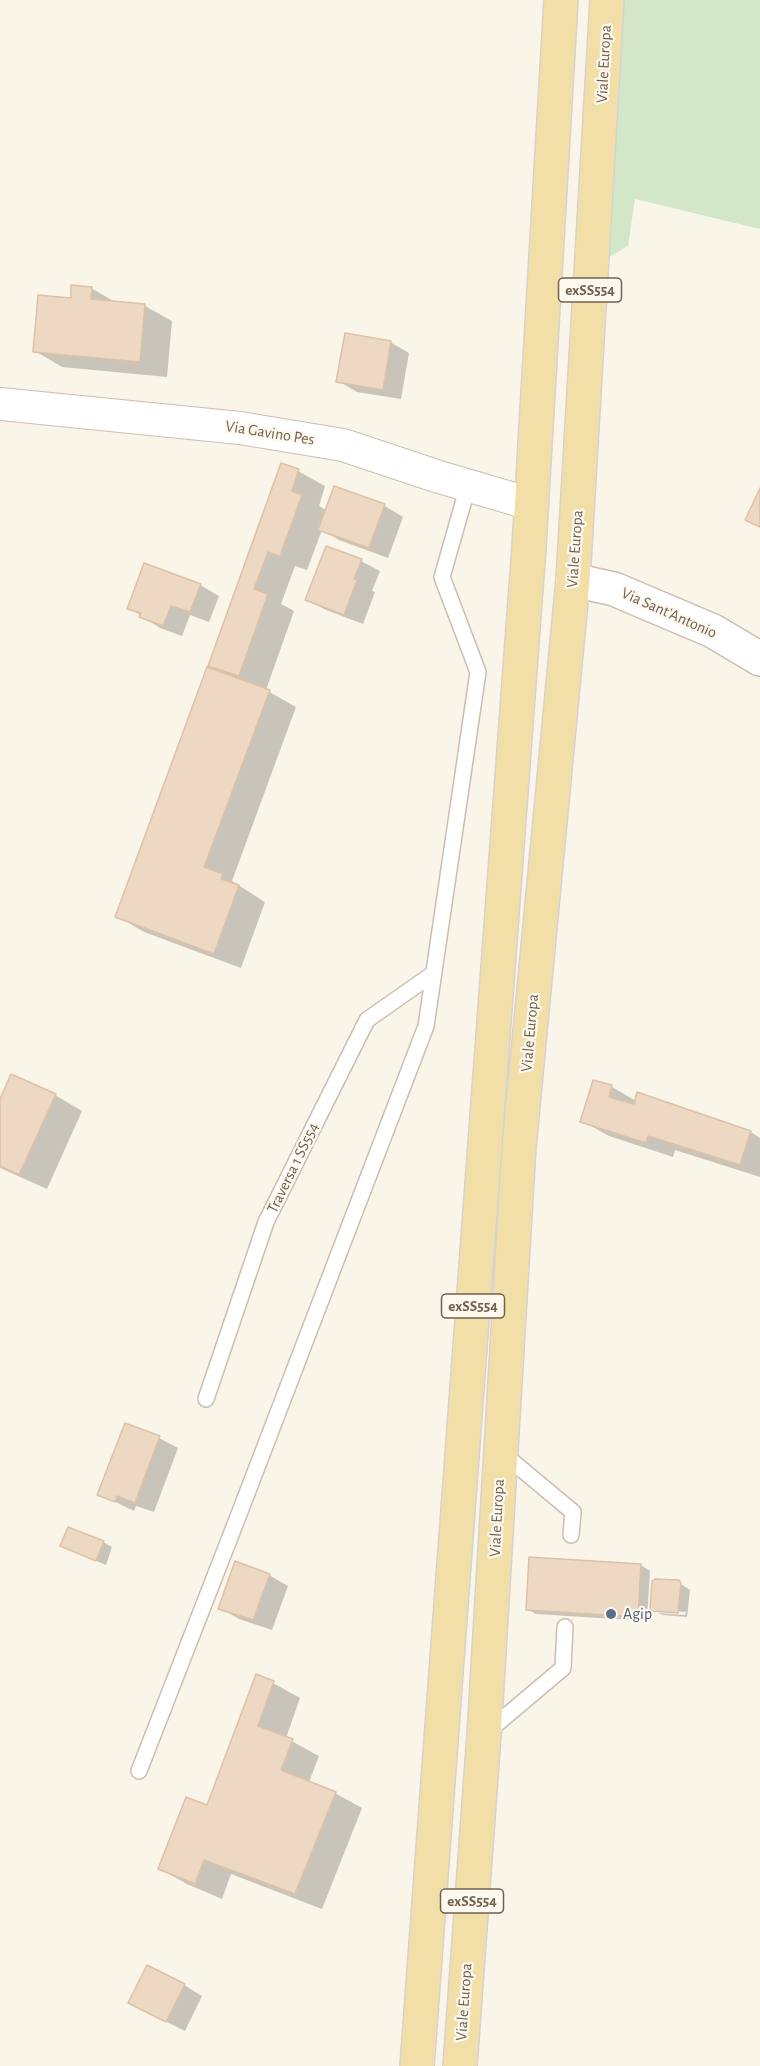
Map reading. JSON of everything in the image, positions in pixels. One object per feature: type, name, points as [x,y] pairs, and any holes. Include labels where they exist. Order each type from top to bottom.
[{"type":"main road","name":"exSS554","points":[[417,2066],[531,504],[561,0]]},
{"type":"main road","name":"Viale Europa","points":[[460,2066],[484,1735],[519,1147],[573,580],[608,0]]},
{"type":"street","name":"Via Gavino Pes","points":[[0,404],[240,428],[343,445],[531,504]]},
{"type":"street","name":"Via Sant'Antonio","points":[[573,580],[614,589],[713,631],[760,659]]},
{"type":"lane","points":[[139,1771],[426,1026],[478,672],[442,577],[468,486]]},
{"type":"lane","name":"Traversa 1 SS554","points":[[206,1400],[266,1222],[367,1020],[434,973]]},
{"type":"lane","points":[[501,1452],[573,1512],[571,1535]]},
{"type":"lane","points":[[484,1735],[563,1668],[565,1627]]},
{"type":"green space","points":[[614,0],[760,0],[760,229],[635,199],[628,246],[604,260]]},
{"type":"building","points":[[71,285],[92,287],[91,299],[145,304],[140,362],[33,352],[38,295],[71,298]]},
{"type":"building","points":[[345,333],[391,341],[383,390],[336,382]]},
{"type":"building","points":[[281,463],[299,469],[292,491],[302,495],[280,556],[268,552],[254,589],[268,594],[239,676],[208,666]]},
{"type":"building","points":[[334,486],[385,504],[369,548],[318,530]]},
{"type":"building","points":[[760,488],[760,527],[745,520]]},
{"type":"building","points":[[326,546],[362,559],[344,615],[305,600]]},
{"type":"building","points":[[144,563],[201,584],[190,612],[171,606],[163,626],[139,617],[141,613],[127,609]]},
{"type":"building","points":[[207,667],[270,690],[204,867],[223,874],[221,879],[239,885],[214,954],[115,917]]},
{"type":"building","points":[[11,1074],[56,1094],[19,1175],[0,1166],[0,1099]]},
{"type":"building","points":[[593,1080],[612,1085],[609,1097],[634,1104],[637,1092],[751,1131],[740,1165],[648,1136],[646,1143],[580,1122]]},
{"type":"building","points":[[125,1423],[160,1436],[135,1503],[117,1496],[115,1502],[97,1495]]},
{"type":"building","points":[[68,1527],[104,1541],[96,1561],[60,1546]]},
{"type":"building","points":[[529,1557],[641,1564],[638,1617],[526,1610]]},
{"type":"building","points":[[235,1561],[270,1574],[253,1620],[218,1609]]},
{"type":"building","points":[[655,1579],[679,1580],[681,1583],[678,1613],[650,1609],[652,1581]]},
{"type":"building","points":[[256,1674],[274,1681],[258,1726],[293,1739],[281,1770],[336,1792],[295,1894],[204,1860],[195,1884],[158,1869],[186,1797],[207,1805]]},
{"type":"building","points":[[147,1965],[185,1984],[166,2022],[128,2003]]},
{"type":"place","name":"Agip","points":[[611,1614]]}]
